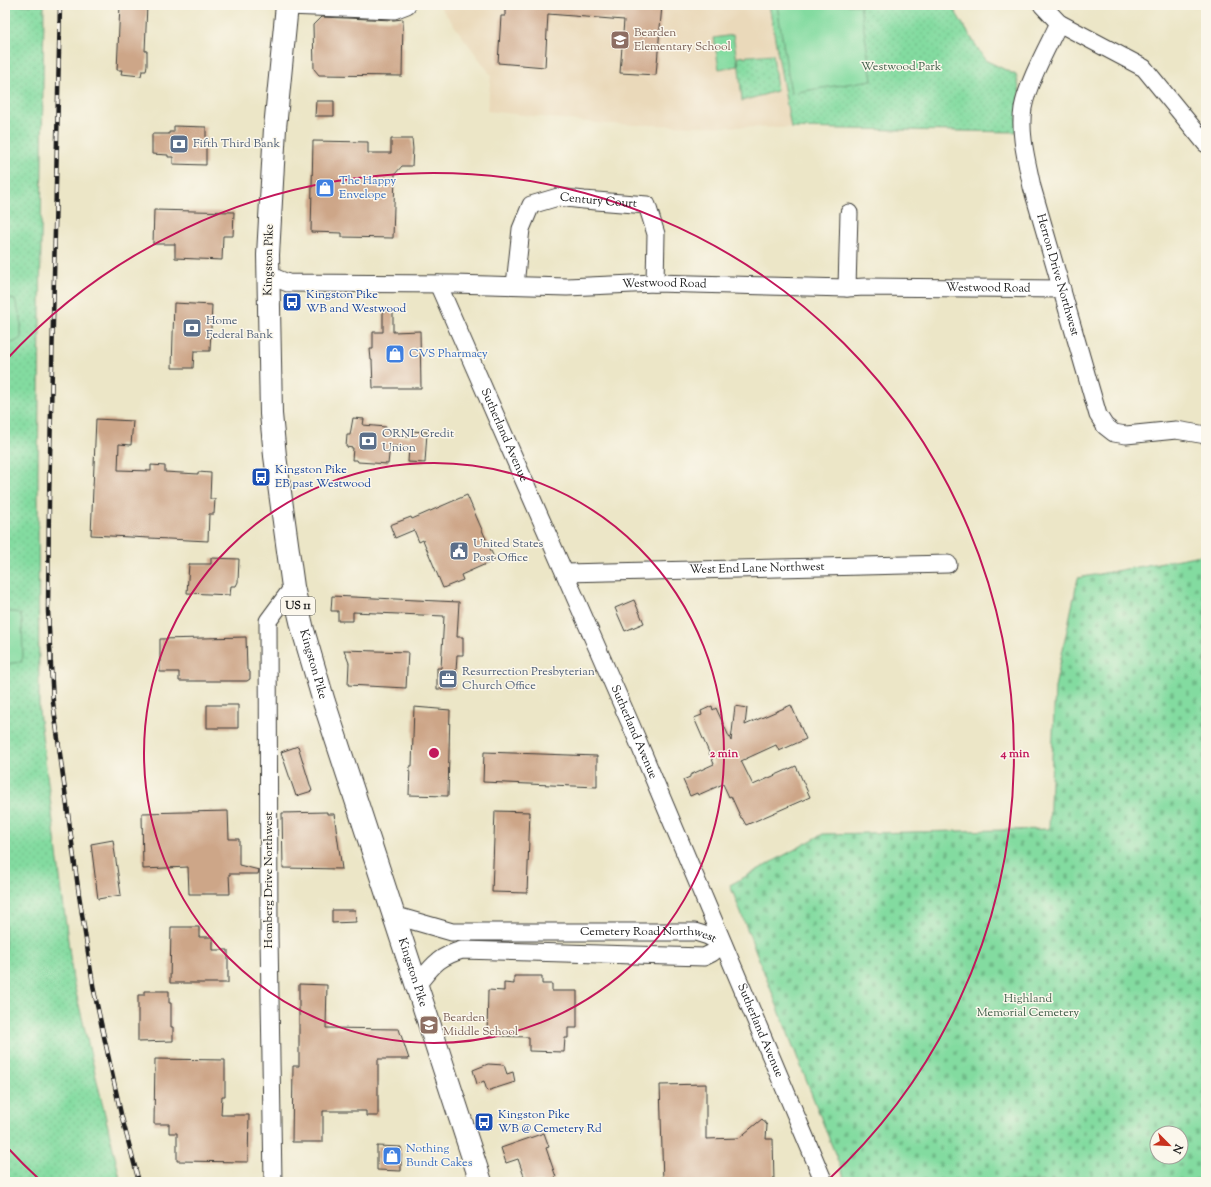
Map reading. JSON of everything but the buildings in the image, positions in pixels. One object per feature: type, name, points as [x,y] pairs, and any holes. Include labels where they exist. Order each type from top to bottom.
[{"type":"main road","name":"Kingston Pike","points":[[287,6],[275,128],[268,275],[271,414],[276,464],[293,587],[303,630],[324,702],[481,1182]]},
{"type":"street","points":[[287,6],[394,10],[407,5]]},
{"type":"street","points":[[1042,5],[1059,23],[1144,68],[1206,144]]},
{"type":"street","name":"Herron Drive Northwest","points":[[1059,23],[1026,94],[1022,126],[1025,154],[1032,187],[1098,415],[1105,426],[1114,433],[1126,435],[1176,430],[1206,435]]},
{"type":"street","name":"Century Court","points":[[515,285],[521,229],[531,206],[558,197],[647,205],[656,234],[655,283]]},
{"type":"street","points":[[847,288],[849,213]]},
{"type":"street","name":"Westwood Road","points":[[268,275],[288,283],[515,285],[567,287],[655,283],[847,288],[1062,289]]},
{"type":"street","name":"Sutherland Avenue","points":[[438,284],[631,725],[824,1182]]},
{"type":"street","name":"West End Lane Northwest","points":[[565,573],[948,564]]},
{"type":"street","name":"Homberg Drive Northwest","points":[[273,1182],[269,937],[268,621],[293,587]]},
{"type":"street","name":"Cemetery Road Northwest","points":[[393,915],[452,932],[695,932],[708,936],[723,944],[704,957],[462,950],[447,954],[435,963],[416,986]]},
{"type":"shaded area","name":"Bearden Elementary School","points":[[439,5],[769,5],[791,128],[606,124],[487,111],[491,75]]},
{"type":"green space","points":[[5,5],[44,5],[38,472],[39,711],[73,980],[121,1182],[5,1182]]},
{"type":"green space","name":"Westwood Park","points":[[769,5],[951,5],[985,60],[1016,75],[1020,91],[1016,132],[791,128]]},
{"type":"green space","points":[[777,5],[860,5],[872,80],[791,93]]},
{"type":"green space","points":[[733,35],[738,66],[719,69],[714,38]]},
{"type":"green space","points":[[773,54],[777,91],[742,101],[738,57]]},
{"type":"green space","points":[[5,296],[15,300],[21,319],[21,338],[15,342],[9,343],[5,343]]},
{"type":"green space","name":"Highland Memorial Cemetery","points":[[1206,554],[1206,1182],[846,1182],[730,885],[823,834],[1049,829],[1055,687],[1078,578]]},
{"type":"green space","points":[[5,612],[15,612],[20,614],[22,620],[23,657],[21,662],[5,664]]},
{"type":"railway","points":[[60,5],[49,502],[48,611],[53,702],[79,895],[94,991],[121,1114],[139,1182]]},
{"type":"place","name":"Bearden Elementary School","points":[[620,40]]},
{"type":"place","name":"Fifth Third Bank","points":[[179,144]]},
{"type":"place","name":"The Happy Envelope","points":[[325,188]]},
{"type":"place","name":"Kingston Pike WB and Westwood","points":[[292,302]]},
{"type":"place","name":"Home Federal Bank","points":[[192,328]]},
{"type":"place","name":"CVS Pharmacy","points":[[395,354]]},
{"type":"place","name":"ORNL Credit Union","points":[[368,441]]},
{"type":"place","name":"Kingston Pike EB past Westwood","points":[[261,477]]},
{"type":"place","name":"United States Post Office","points":[[459,551]]},
{"type":"place","name":"Resurrection Presbyterian Church Office","points":[[448,679]]},
{"type":"place","name":"Bearden Middle School","points":[[429,1025]]},
{"type":"place","name":"Kingston Pike WB @ Cemetery Rd","points":[[484,1122]]},
{"type":"place","name":"Nothing Bundt Cakes","points":[[392,1156]]}]
